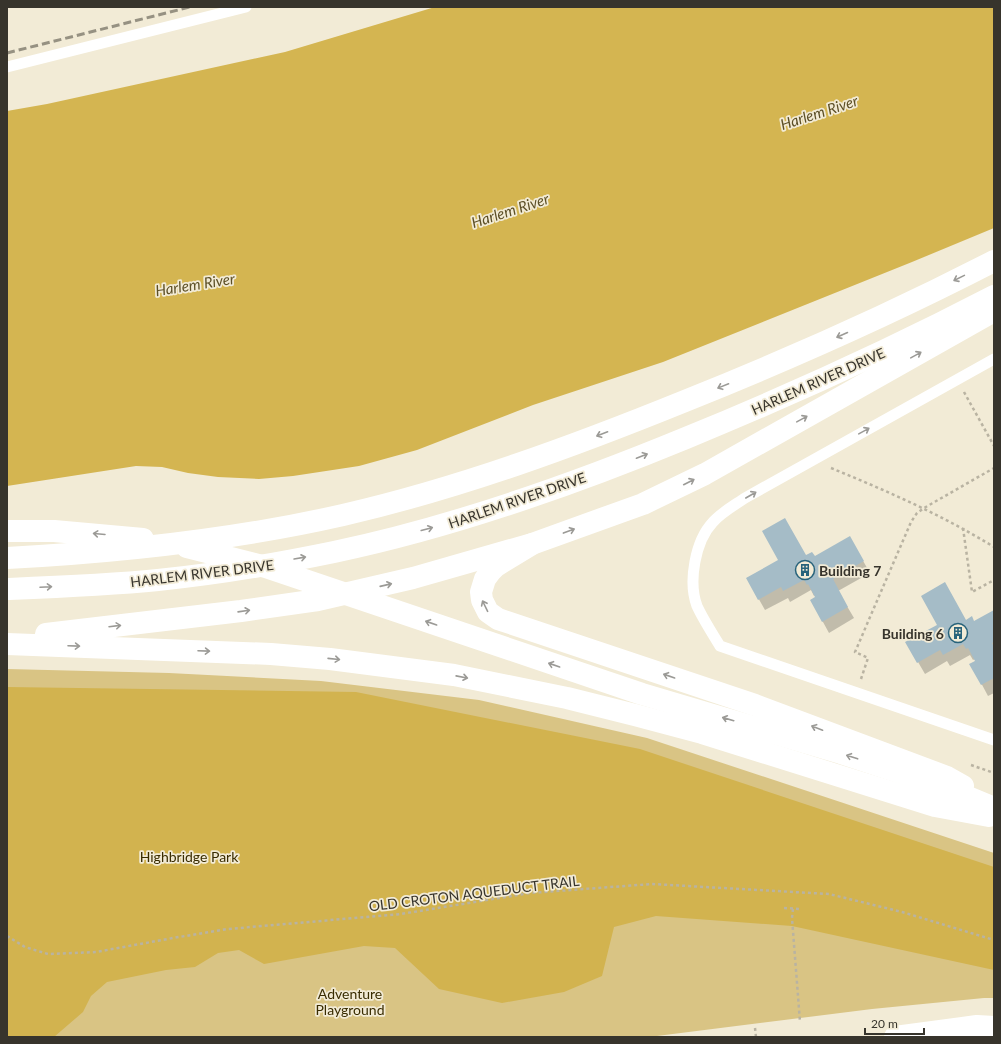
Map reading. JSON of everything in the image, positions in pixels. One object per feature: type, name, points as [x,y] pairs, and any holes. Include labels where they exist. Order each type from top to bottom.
[{"type":"main road","points":[[7,558],[128,550],[236,535],[342,515],[449,486],[520,464],[586,440],[735,381],[853,330],[994,261]]},
{"type":"main road","name":"HARLEM RIVER DRIVE","points":[[7,589],[123,583],[197,576],[262,566],[367,545],[437,526],[508,504],[596,473],[712,428],[886,350],[994,296]]},
{"type":"main road","name":"HARLEM RIVER DRIVE","points":[[532,544],[611,516],[674,490],[732,459],[994,311]]},
{"type":"main road","points":[[7,531],[54,531],[138,538],[224,555],[308,581],[642,694],[848,755],[941,786],[994,808]]},
{"type":"main road","points":[[7,639],[241,611],[318,600],[414,578],[532,544]]},
{"type":"main road","points":[[532,544],[496,566],[485,579],[481,592],[482,600],[488,612],[492,616],[801,722],[947,777],[994,803]]},
{"type":"main road","points":[[7,644],[271,654],[330,658],[454,675],[567,698],[635,715],[702,733],[935,806],[994,817]]},
{"type":"main road","points":[[896,1037],[977,1026],[994,1028]]},
{"type":"lane","points":[[7,66],[246,7]]},
{"type":"lane","points":[[993,363],[957,380],[812,460],[745,498],[718,517],[707,530],[703,538],[696,557],[693,579],[694,597],[698,607],[720,646],[994,740]]},
{"type":"path","points":[[957,380],[994,446]]},
{"type":"path","points":[[812,460],[924,508],[964,528],[994,547]]},
{"type":"path","points":[[856,692],[868,658],[855,652],[916,513],[994,468]]},
{"type":"path","points":[[964,528],[972,592],[994,580]]},
{"type":"path","name":"OLD CROTON AQUEDUCT TRAIL","points":[[7,936],[25,947],[48,954],[96,952],[228,929],[401,914],[530,894],[652,884],[829,894],[902,912],[994,940]]},
{"type":"path","points":[[784,908],[801,909]]},
{"type":"path","points":[[793,909],[792,918],[800,1022]]},
{"type":"path","points":[[755,1028],[756,1037]]},
{"type":"green space","name":"Highbridge Park","points":[[7,669],[169,673],[321,681],[479,700],[647,738],[994,853],[994,998],[872,1009],[649,1037],[7,1037]]},
{"type":"green space","name":"Highbridge Park","points":[[7,687],[356,692],[640,749],[994,867],[994,970],[792,926],[656,916],[614,927],[602,976],[564,992],[502,1003],[439,989],[395,948],[364,946],[264,964],[239,950],[218,953],[195,967],[166,970],[107,982],[91,996],[83,1012],[54,1037],[7,1037]]},
{"type":"water","name":"Harlem River","points":[[435,7],[994,7],[994,228],[663,362],[533,405],[417,450],[359,466],[293,476],[259,479],[218,477],[188,473],[162,467],[136,466],[7,486],[7,111],[47,104],[285,52]]},
{"type":"building","name":"Building 7","points":[[785,518],[806,555],[812,552],[815,556],[850,536],[864,561],[833,579],[848,607],[822,622],[810,600],[815,597],[804,580],[783,591],[781,587],[758,600],[746,578],[778,560],[762,531]]},
{"type":"building","name":"Building 6","points":[[945,582],[966,620],[972,616],[974,621],[994,610],[994,642],[992,643],[994,647],[994,678],[981,685],[969,664],[975,661],[968,648],[966,649],[963,644],[943,655],[940,650],[917,663],[905,642],[937,625],[921,596]]},
{"type":"railway","points":[[7,53],[190,7]]},
{"type":"place","name":"Building 7","points":[[805,570]]},
{"type":"place","name":"Building 6","points":[[958,633]]},
{"type":"park label","name":"Adventure Playground","points":[[350,1002]]}]
